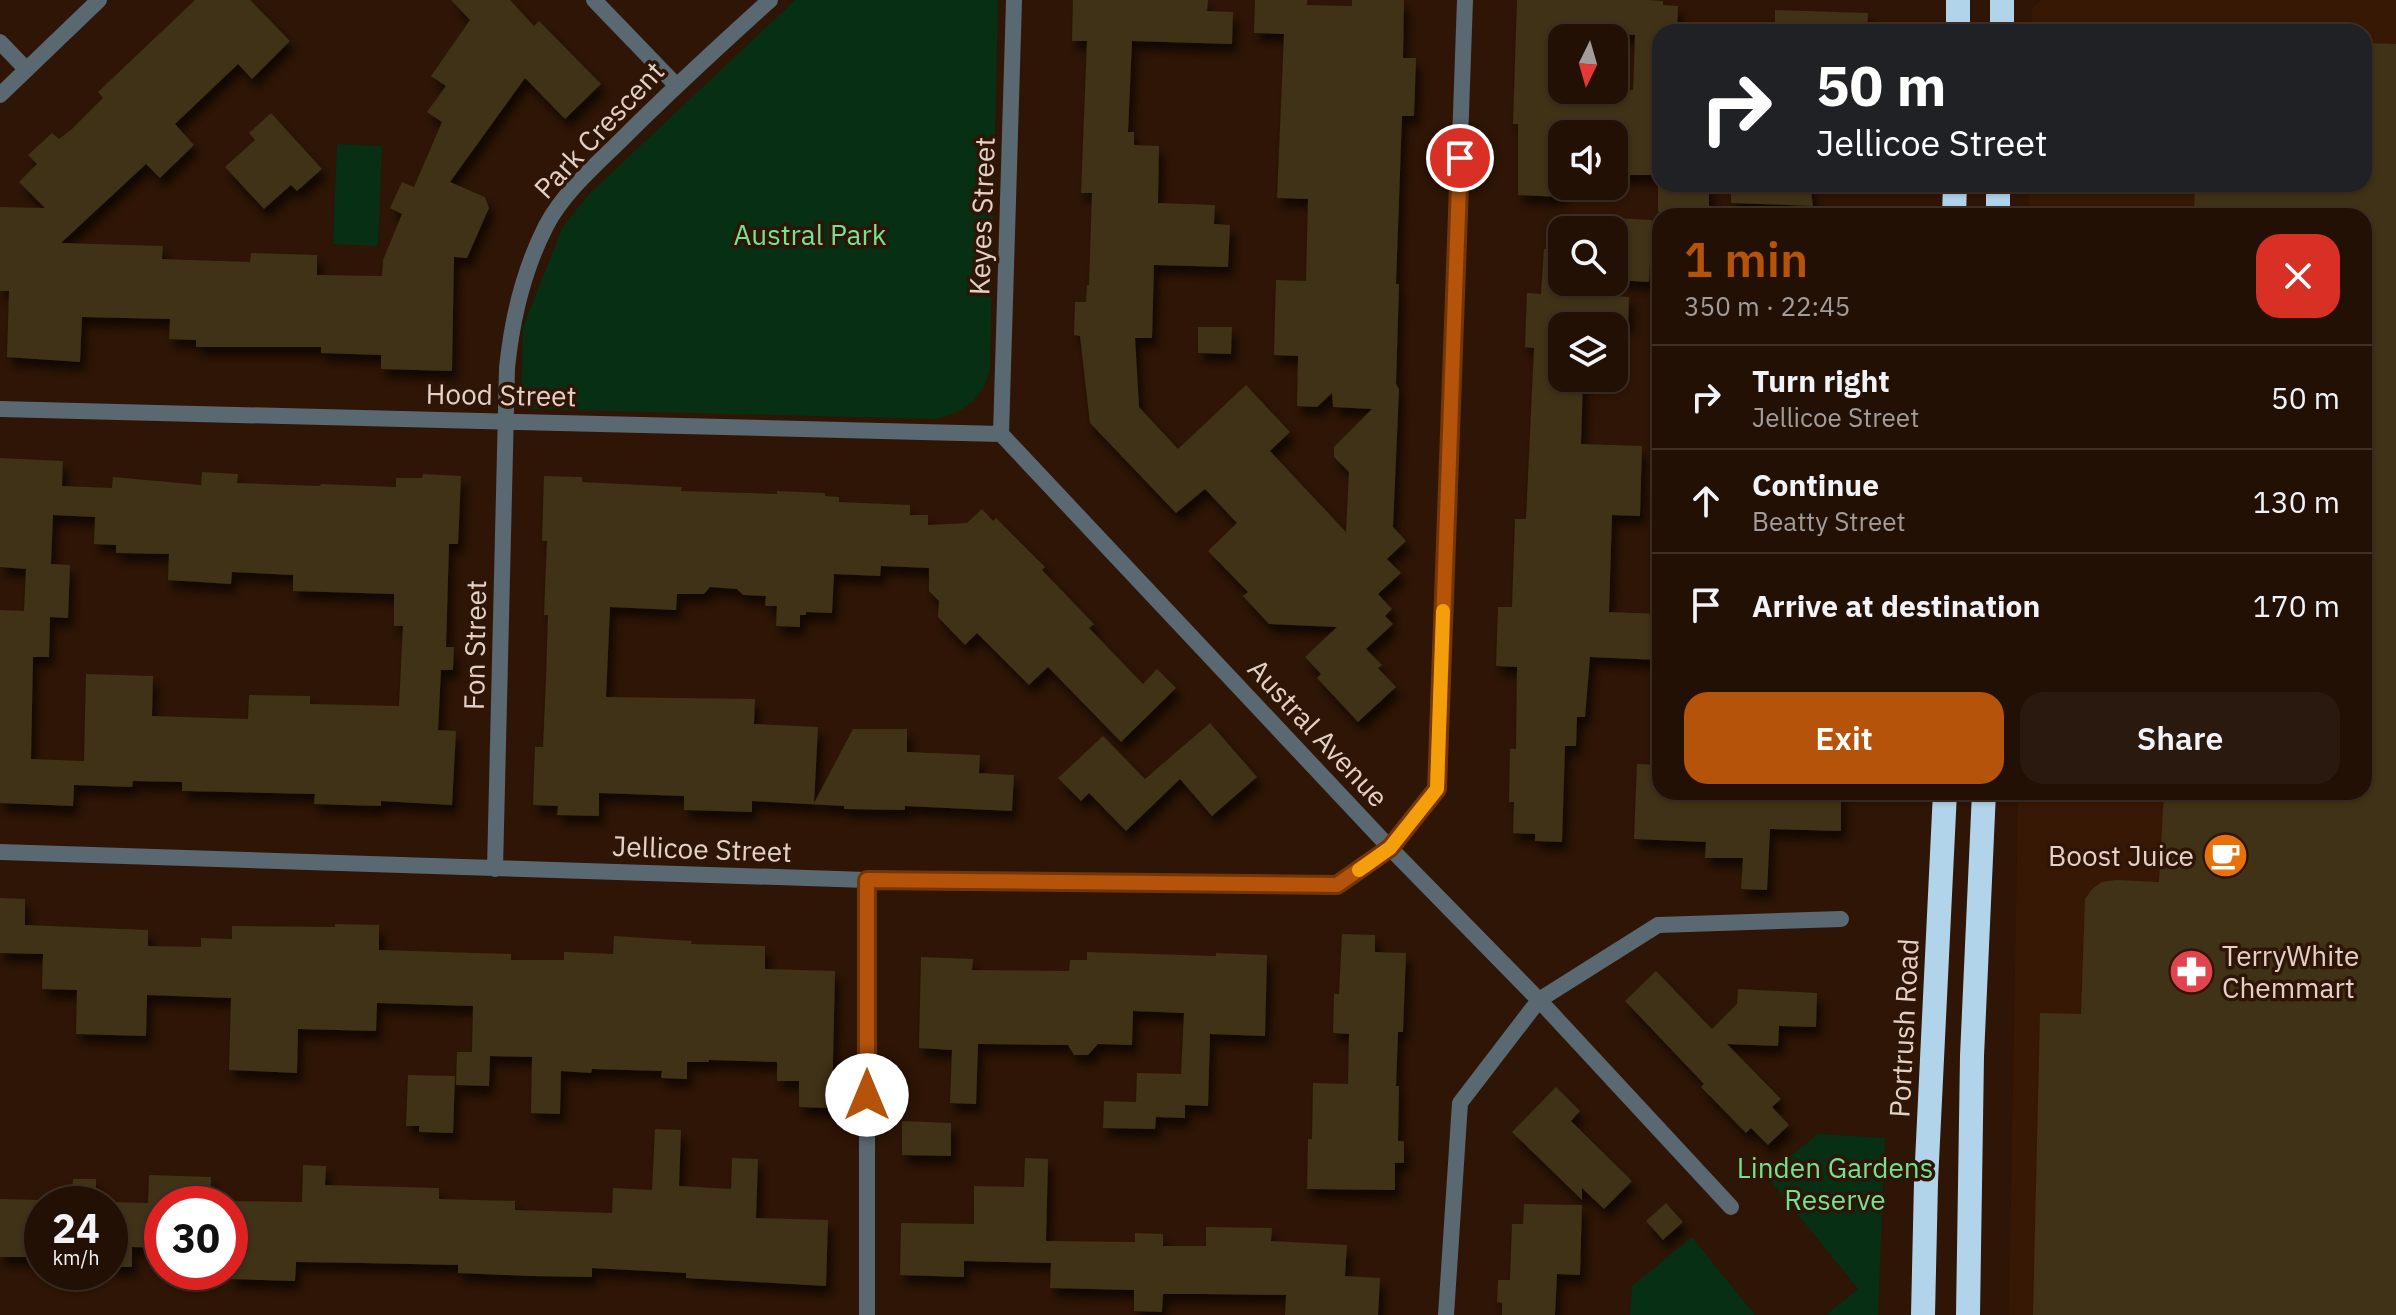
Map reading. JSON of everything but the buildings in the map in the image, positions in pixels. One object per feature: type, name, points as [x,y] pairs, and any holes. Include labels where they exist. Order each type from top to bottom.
[{"type":"highway","points":[[1958,0],[1958,24]]},
{"type":"highway","points":[[2002,0],[2002,24]]},
{"type":"highway","name":"Portrush Road","points":[[1923,1315],[1926,1182],[1945,800]]},
{"type":"highway","points":[[1968,1315],[1972,1056],[1984,800]]},
{"type":"street","points":[[0,95],[99,0]]},
{"type":"street","points":[[594,0],[676,85]]},
{"type":"street","name":"Park Crescent","points":[[506,422],[512,318],[546,224],[582,178],[676,85],[770,0]]},
{"type":"street","name":"Keyes Street","points":[[1001,434],[1014,0]]},
{"type":"street","name":"Jellicoe Street","points":[[0,852],[867,880],[1337,885],[1390,848],[1437,789],[1465,0]]},
{"type":"street","points":[[0,42],[26,69]]},
{"type":"street","name":"Hood Street","points":[[0,409],[1001,434]]},
{"type":"street","name":"Fon Street","points":[[495,869],[506,422]]},
{"type":"street","name":"Austral Avenue","points":[[1001,434],[1390,848],[1539,1000],[1731,1207]]},
{"type":"street","points":[[867,880],[867,1315]]},
{"type":"street","points":[[1446,1315],[1460,1103],[1539,1000],[1658,925],[1841,919]]},
{"type":"shaded area","points":[[2040,0],[2396,0],[2396,1315],[2009,1315],[2018,800],[2372,800],[2372,208],[2028,208],[2029,192],[2372,192],[2372,24],[2031,24],[2032,9]]},
{"type":"green space","name":"Austral Park","points":[[795,0],[998,0],[990,369],[983,388],[963,409],[935,419],[521,409],[523,327],[563,226],[590,193]]},
{"type":"green space","points":[[337,144],[382,146],[378,246],[333,244]]},
{"type":"green space","name":"Linden Gardens Reserve","points":[[1818,1134],[1885,1138],[1878,1315],[1826,1315],[1858,1289],[1766,1175]]},
{"type":"green space","name":"Linden Gardens Reserve","points":[[1692,1237],[1755,1315],[1630,1315],[1632,1286]]},
{"type":"slow traffic","points":[[1359,870],[1390,848],[1437,789],[1443,611]]},
{"type":"place","name":"Boost Juice","points":[[2225,856]]},
{"type":"place","name":"TerryWhite Chemmart","points":[[2191,972]]},
{"type":"route","points":[[867,1095],[867,880],[1337,885],[1390,848],[1437,789],[1460,158]]}]
